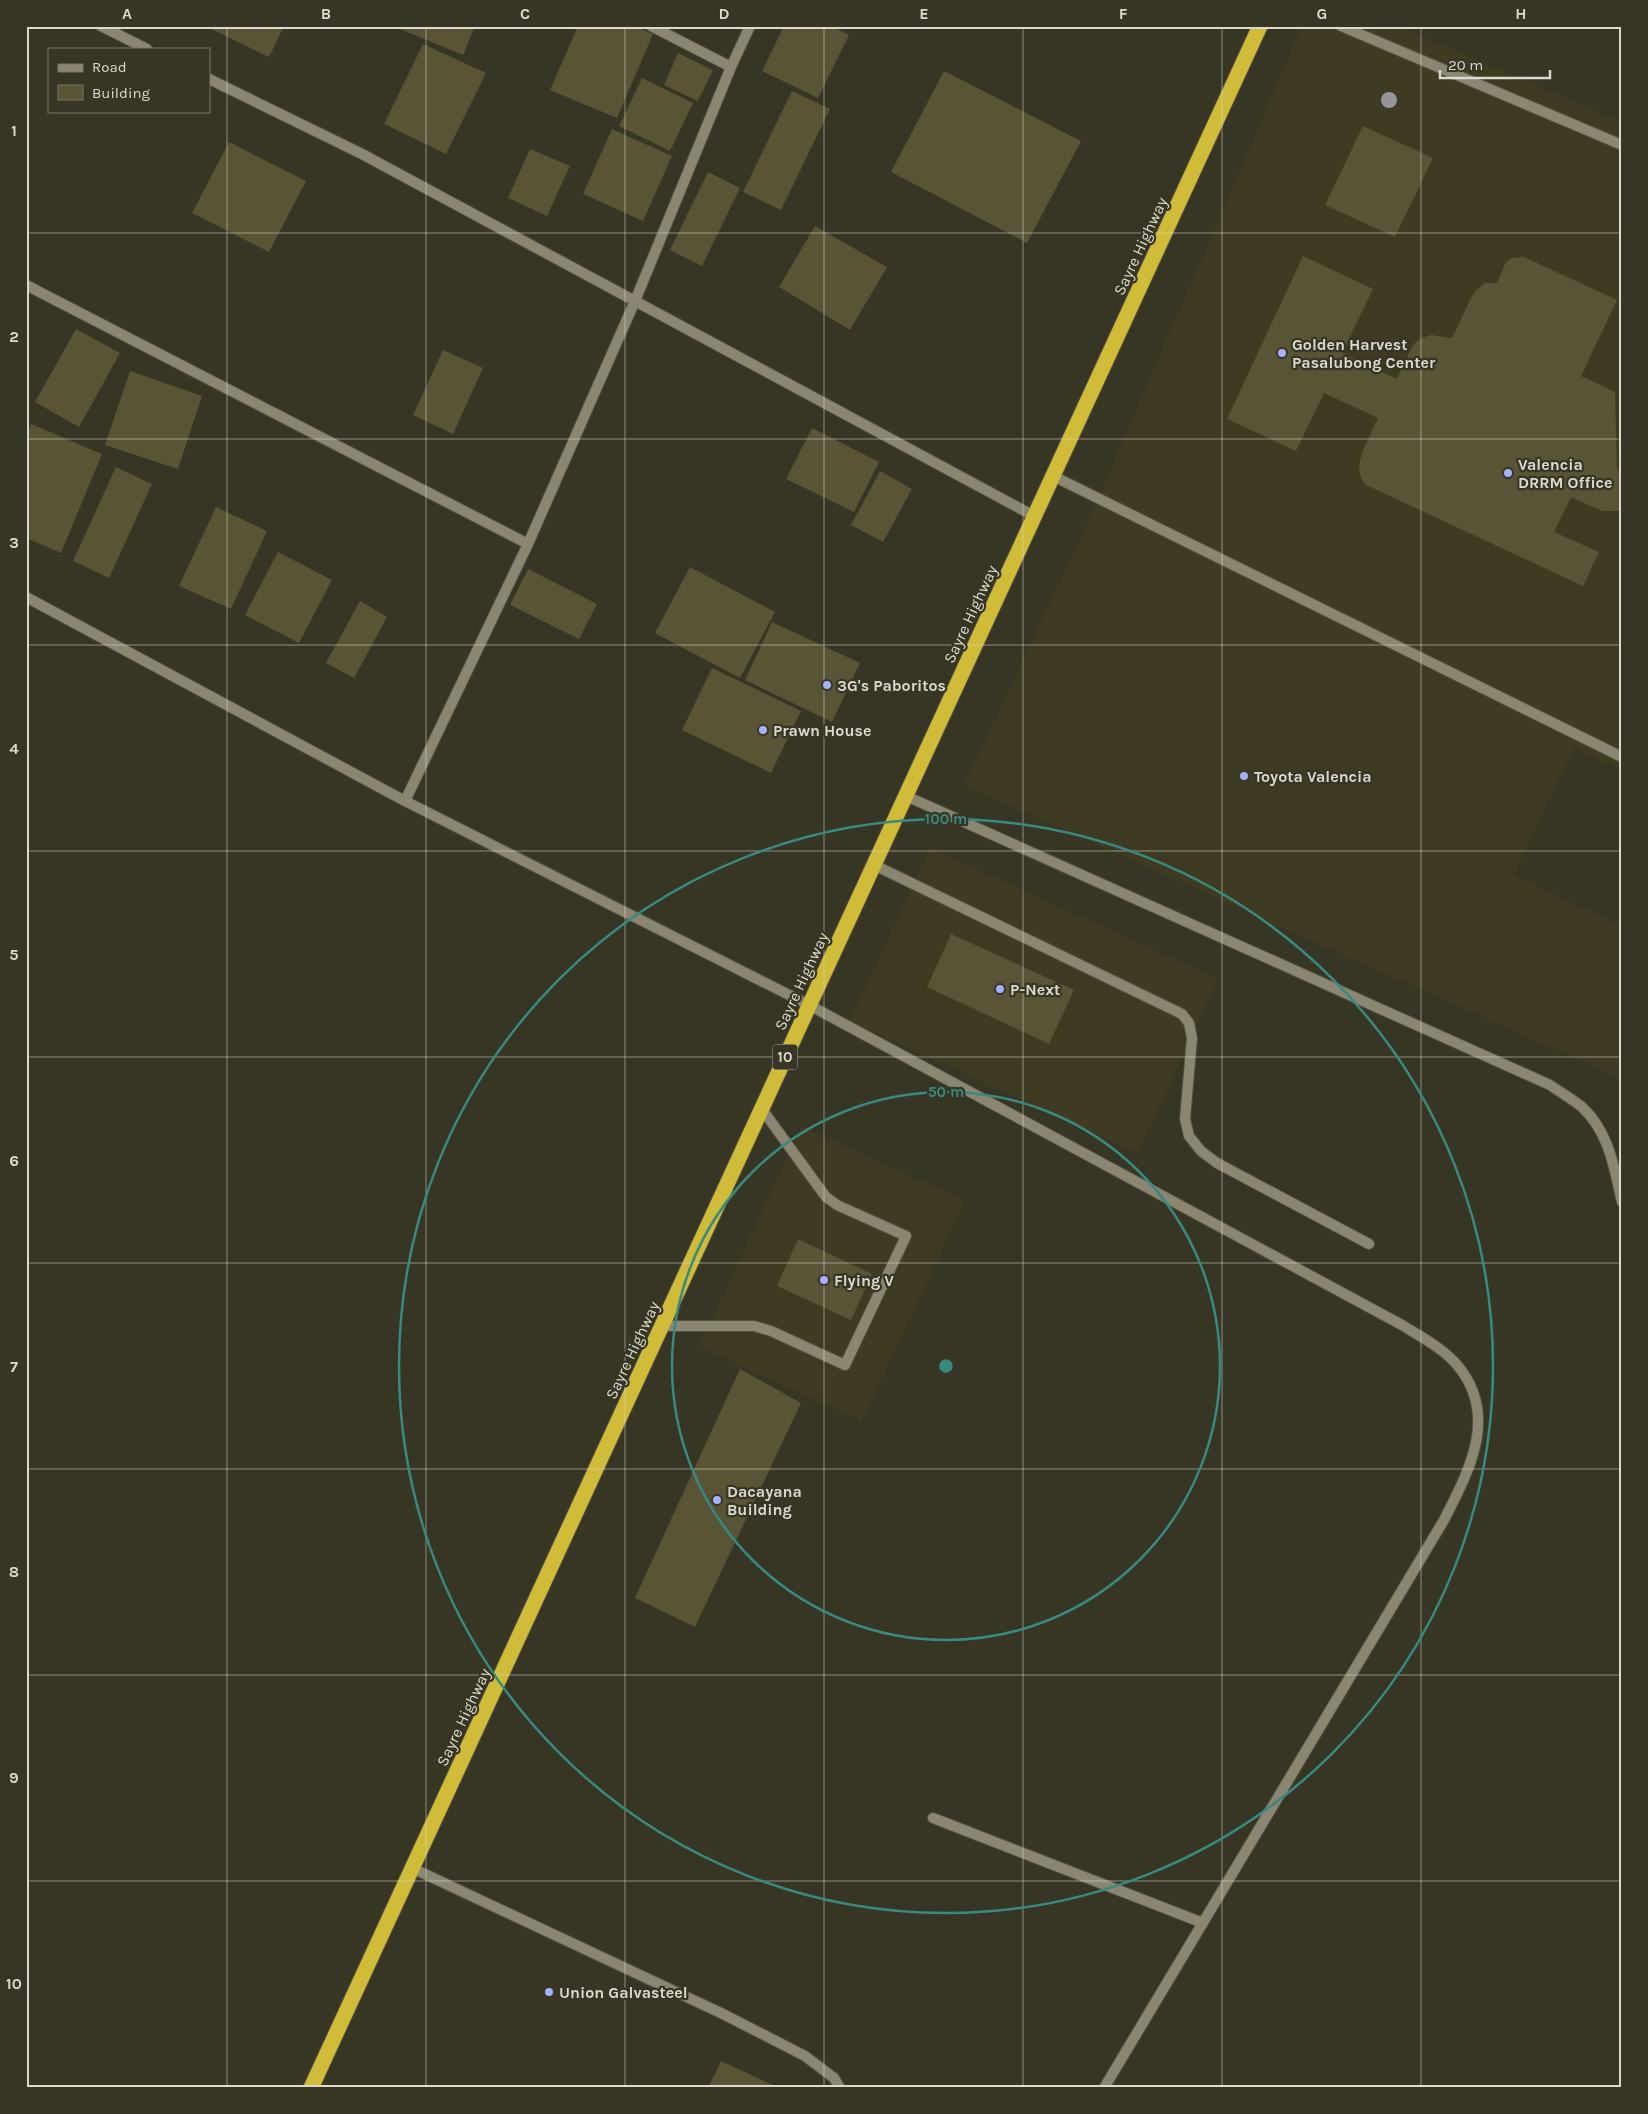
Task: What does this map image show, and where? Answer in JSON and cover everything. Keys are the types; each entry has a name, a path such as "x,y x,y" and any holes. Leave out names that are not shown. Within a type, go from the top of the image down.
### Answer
{"highway":[{"name":"Sayre Highway","path":"311,2088 1260,26"}],"street":[{"path":"101,26 145,48"},
{"path":"651,26 731,67"},
{"path":"405,801 528,544 635,301 731,67 750,26"},
{"path":"1341,26 1622,145"},
{"path":"210,79 362,154 1034,516"},
{"path":"26,285 528,544"},
{"path":"1053,476 1622,757"},
{"path":"26,597 405,801 809,1005 1402,1325 1433,1344 1458,1366 1473,1390 1479,1420 1474,1454 1462,1485 1444,1520 1104,2088"},
{"path":"906,796 1550,1085 1581,1106 1599,1126 1612,1154 1622,1202"},
{"path":"874,864 1182,1014 1189,1023 1192,1038 1185,1119 1189,1136 1201,1151 1217,1163 1370,1244"},
{"path":"662,1326 754,1326 771,1331 845,1366 906,1236 826,1197 762,1108"},
{"path":"933,1818 1203,1923"},
{"path":"412,1868 723,2014 806,2056 834,2078 840,2088"}],"shaded area":[{"path":"1302,26 1398,26 1622,122 1622,770 1574,748 1514,875 1622,926 1622,1079 964,785 1088,522"},
{"path":"930,848 1218,979 1138,1153 850,1021"},
{"path":"802,1126 965,1201 862,1421 699,1346"}],"building":[{"path":"205,26 284,26 269,57"},
{"path":"393,26 475,26 463,55"},
{"path":"578,26 634,26 653,34 617,118 550,90"},
{"path":"784,26 831,26 849,35 818,98 762,71"},
{"path":"423,44 486,73 446,154 384,124"},
{"path":"678,53 713,70 698,101 664,85"},
{"path":"944,71 1081,141 1027,243 891,172"},
{"path":"642,78 693,103 670,151 619,126"},
{"path":"792,91 830,109 781,210 743,192"},
{"path":"1363,126 1433,158 1395,237 1325,205"},
{"path":"612,129 672,156 643,221 583,194"},
{"path":"229,142 306,181 269,252 192,213"},
{"path":"530,149 570,166 547,216 508,198"},
{"path":"708,172 740,188 702,266 670,250"},
{"path":"815,226 887,267 850,330 779,287"},
{"path":"1303,256 1373,289 1342,353 1397,379 1413,345 1421,338 1431,335 1452,338 1474,292 1485,283 1497,283 1506,262 1512,258 1524,257 1617,300 1581,376 1615,392 1617,471 1622,471 1622,511 1602,511 1571,497 1554,532 1599,552 1583,586 1366,485 1359,471 1360,461 1378,418 1324,393 1296,451 1227,419"},
{"path":"76,329 120,353 79,427 35,402"},
{"path":"443,350 483,368 453,434 413,415"},
{"path":"130,371 202,396 178,469 105,445"},
{"path":"31,424 102,454 61,553 26,538 26,436"},
{"path":"812,428 879,462 854,512 786,479"},
{"path":"116,467 152,484 109,578 73,561"},
{"path":"880,471 912,489 883,542 851,525"},
{"path":"216,507 267,531 231,609 179,586"},
{"path":"278,552 332,580 299,643 245,615"},
{"path":"690,567 775,612 740,678 655,633"},
{"path":"528,569 597,604 579,639 510,605"},
{"path":"360,601 387,617 354,678 326,663"},
{"path":"772,622 860,663 832,722 745,680"},
{"path":"712,668 801,711 771,773 682,730"},
{"name":"P-Next","path":"951,934 1074,990 1049,1044 927,987"},
{"name":"Flying V","path":"798,1239 872,1274 851,1320 777,1286"},
{"name":"Dacayana Building","path":"740,1369 801,1403 695,1627 635,1598"},
{"path":"721,2061 779,2088 708,2088"}],"place":[{"name":"Golden Harvest Pasalubong Center","path":"1282,353"},
{"name":"Valencia DRRM Office","path":"1508,473"},
{"name":"3G's Paboritos","path":"827,685"},
{"name":"Prawn House","path":"763,730"},
{"name":"Toyota Valencia","path":"1244,776"},
{"name":"P-Next","path":"1000,989"},
{"name":"Flying V","path":"824,1280"},
{"name":"Dacayana Building","path":"717,1500"},
{"name":"Union Galvasteel","path":"549,1992"}]}
